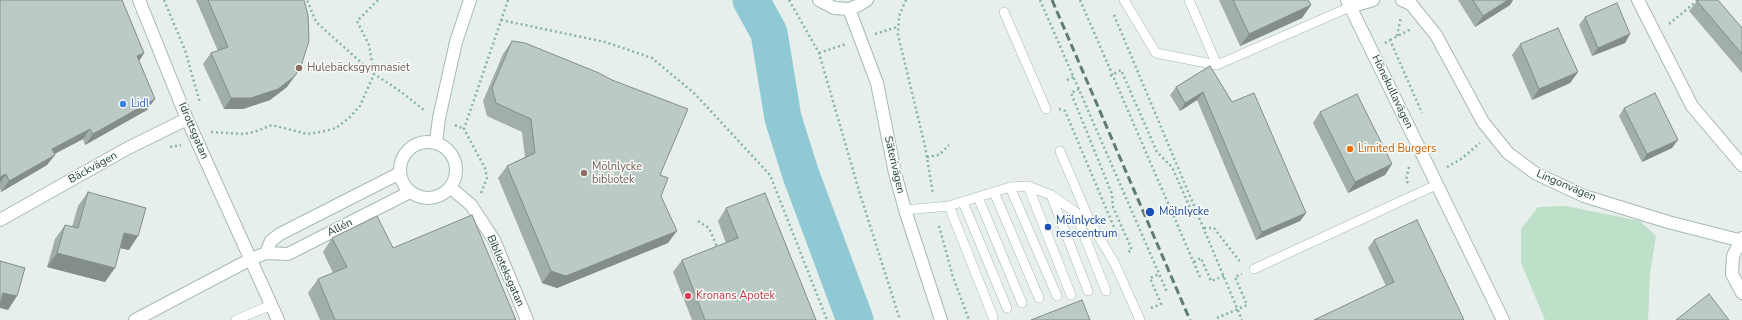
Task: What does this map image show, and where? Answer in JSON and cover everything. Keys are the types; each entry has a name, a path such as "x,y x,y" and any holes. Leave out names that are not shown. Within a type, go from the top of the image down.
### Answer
{"street":[{"name":"Idrottsgatan","path":"139,0 187,119 278,320"},
{"path":"436,142 439,118 464,17 470,0"},
{"path":"819,0 834,8 849,9 867,0"},
{"path":"1349,3 1373,0"},
{"name":"Lingonvägen","path":"1402,0 1411,4 1436,35 1483,122 1508,153 1535,173 1584,196 1668,222 1742,240"},
{"path":"1638,0 1692,106 1742,166"},
{"name":"Hönekullavägen","path":"1349,3 1436,185 1503,320"},
{"name":"Säterivägen","path":"849,9 877,83 895,173 905,210 942,320"},
{"name":"Bäckvägen","path":"0,220 128,148 187,119"},
{"path":"425,142 436,142 450,151 456,161 457,172 450,188 442,195 431,198 420,197 410,192 403,183 400,173 403,157 410,148 425,142"},
{"name":"Allén","path":"266,252 271,241 280,234 400,173"},
{"name":"Biblioteksgatan","path":"450,188 471,205 494,240 527,320"},
{"name":"Allén","path":"135,320 266,252 288,254 410,192"},
{"path":"1742,240 1733,256 1732,274 1742,293"}],"lane":[{"path":"1124,0 1156,53 1217,65 1349,3"},
{"path":"1189,0 1217,65"},
{"path":"1004,12 1046,109"},
{"path":"1060,151 1093,227 1115,264 1140,320"},
{"path":"1254,269 1436,185"},
{"path":"905,210 949,206 1010,187 1028,186 1051,195 1074,211 1093,227"},
{"path":"1028,186 1071,295"},
{"path":"1010,187 1056,296"},
{"path":"994,192 1039,298"},
{"path":"1051,195 1088,291"},
{"path":"978,197 1022,303"},
{"path":"963,202 1007,308"},
{"path":"949,206 993,317"},
{"path":"1074,211 1106,291"},
{"path":"236,320 270,305"}],"path":[{"path":"164,0 185,50 202,110"},
{"path":"307,0 316,22 374,74 400,91 420,108 464,129 485,168 487,178 480,194 471,205"},
{"path":"208,125 210,132 235,134 254,132 272,125 306,134 336,128 349,118 360,106 374,74 369,45 357,21 378,0"},
{"path":"464,129 508,0"},
{"path":"789,0 819,53 860,194 900,320"},
{"path":"906,0 898,16 898,35 927,157 941,236 953,277 969,320"},
{"path":"1040,0 1166,292"},
{"path":"1080,0 1200,277"},
{"path":"1656,34 1698,0"},
{"path":"1114,15 1242,320"},
{"path":"501,20 605,42 652,58 695,94 770,175 827,320"},
{"path":"1112,75 1121,70 1157,152 1172,167 1190,210 1198,213"},
{"path":"1068,80 1074,77"},
{"path":"1079,89 1071,93 1112,194 1113,207 1132,250 1125,253"},
{"path":"927,157 939,155 949,145"},
{"path":"1446,167 1461,159 1476,146"},
{"path":"698,221 709,228 721,256"},
{"path":"1204,228 1214,228 1241,263 1254,269"},
{"path":"1194,262 1201,258 1212,281 1224,276"},
{"path":"1156,306 1161,304 1150,278 1159,274"},
{"path":"1217,318 1247,305 1241,293"}],"green space":[{"path":"1566,206 1640,221 1656,236 1650,274 1648,320 1545,320 1521,263 1521,229 1538,207"}],"building":[{"path":"0,0 122,0 144,53 137,56 155,99 93,134 90,129 52,149 55,155 9,181 6,174 0,177"},
{"path":"208,0 304,0 308,15 309,41 301,66 295,76 278,89 251,98 231,98 211,53 228,47"},
{"path":"1233,0 1308,0 1311,5 1249,34"},
{"path":"1473,0 1508,0 1483,16"},
{"path":"1718,0 1742,28 1742,54 1697,1"},
{"path":"1617,3 1630,34 1598,48 1585,17"},
{"path":"1558,28 1578,72 1539,89 1520,44"},
{"name":"Mölnlycke bibliotek","path":"512,41 525,43 599,73 612,80 688,109 660,175 668,178 661,196 677,231 566,276 551,271 507,166 535,153 531,119 496,103 492,88"},
{"path":"1210,66 1232,102 1254,93 1306,213 1262,232 1203,92 1185,103 1176,87"},
{"path":"1655,93 1678,140 1647,154 1624,108"},
{"path":"1357,94 1392,164 1355,182 1320,112"},
{"path":"88,192 146,208 138,236 124,233 115,268 57,253 65,225 78,228"},
{"path":"765,193 816,320 705,320 682,260 738,238 726,208"},
{"path":"472,215 516,320 335,320 318,279 347,267 332,238 377,216 393,248"},
{"path":"1417,220 1464,320 1314,320 1394,282 1374,240"},
{"path":"0,261 25,268 17,296 3,293 0,305"},
{"path":"1709,294 1729,320 1676,320"},
{"path":"1082,300 1090,320 1031,320"}],"waterway":[{"path":"751,0 769,33 783,118 801,175 855,320"}],"railway":[{"path":"1052,0 1190,320"}],"place":[{"name":"Hulebäcksgymnasiet","path":"299,68"},
{"name":"Lidl","path":"123,104"},
{"name":"Limited Burgers","path":"1350,149"},
{"name":"Mölnlycke bibliotek","path":"584,173"},
{"name":"Mölnlycke","path":"1150,212"},
{"name":"Mölnlycke resecentrum","path":"1048,227"},
{"name":"Kronans Apotek","path":"688,296"}]}
